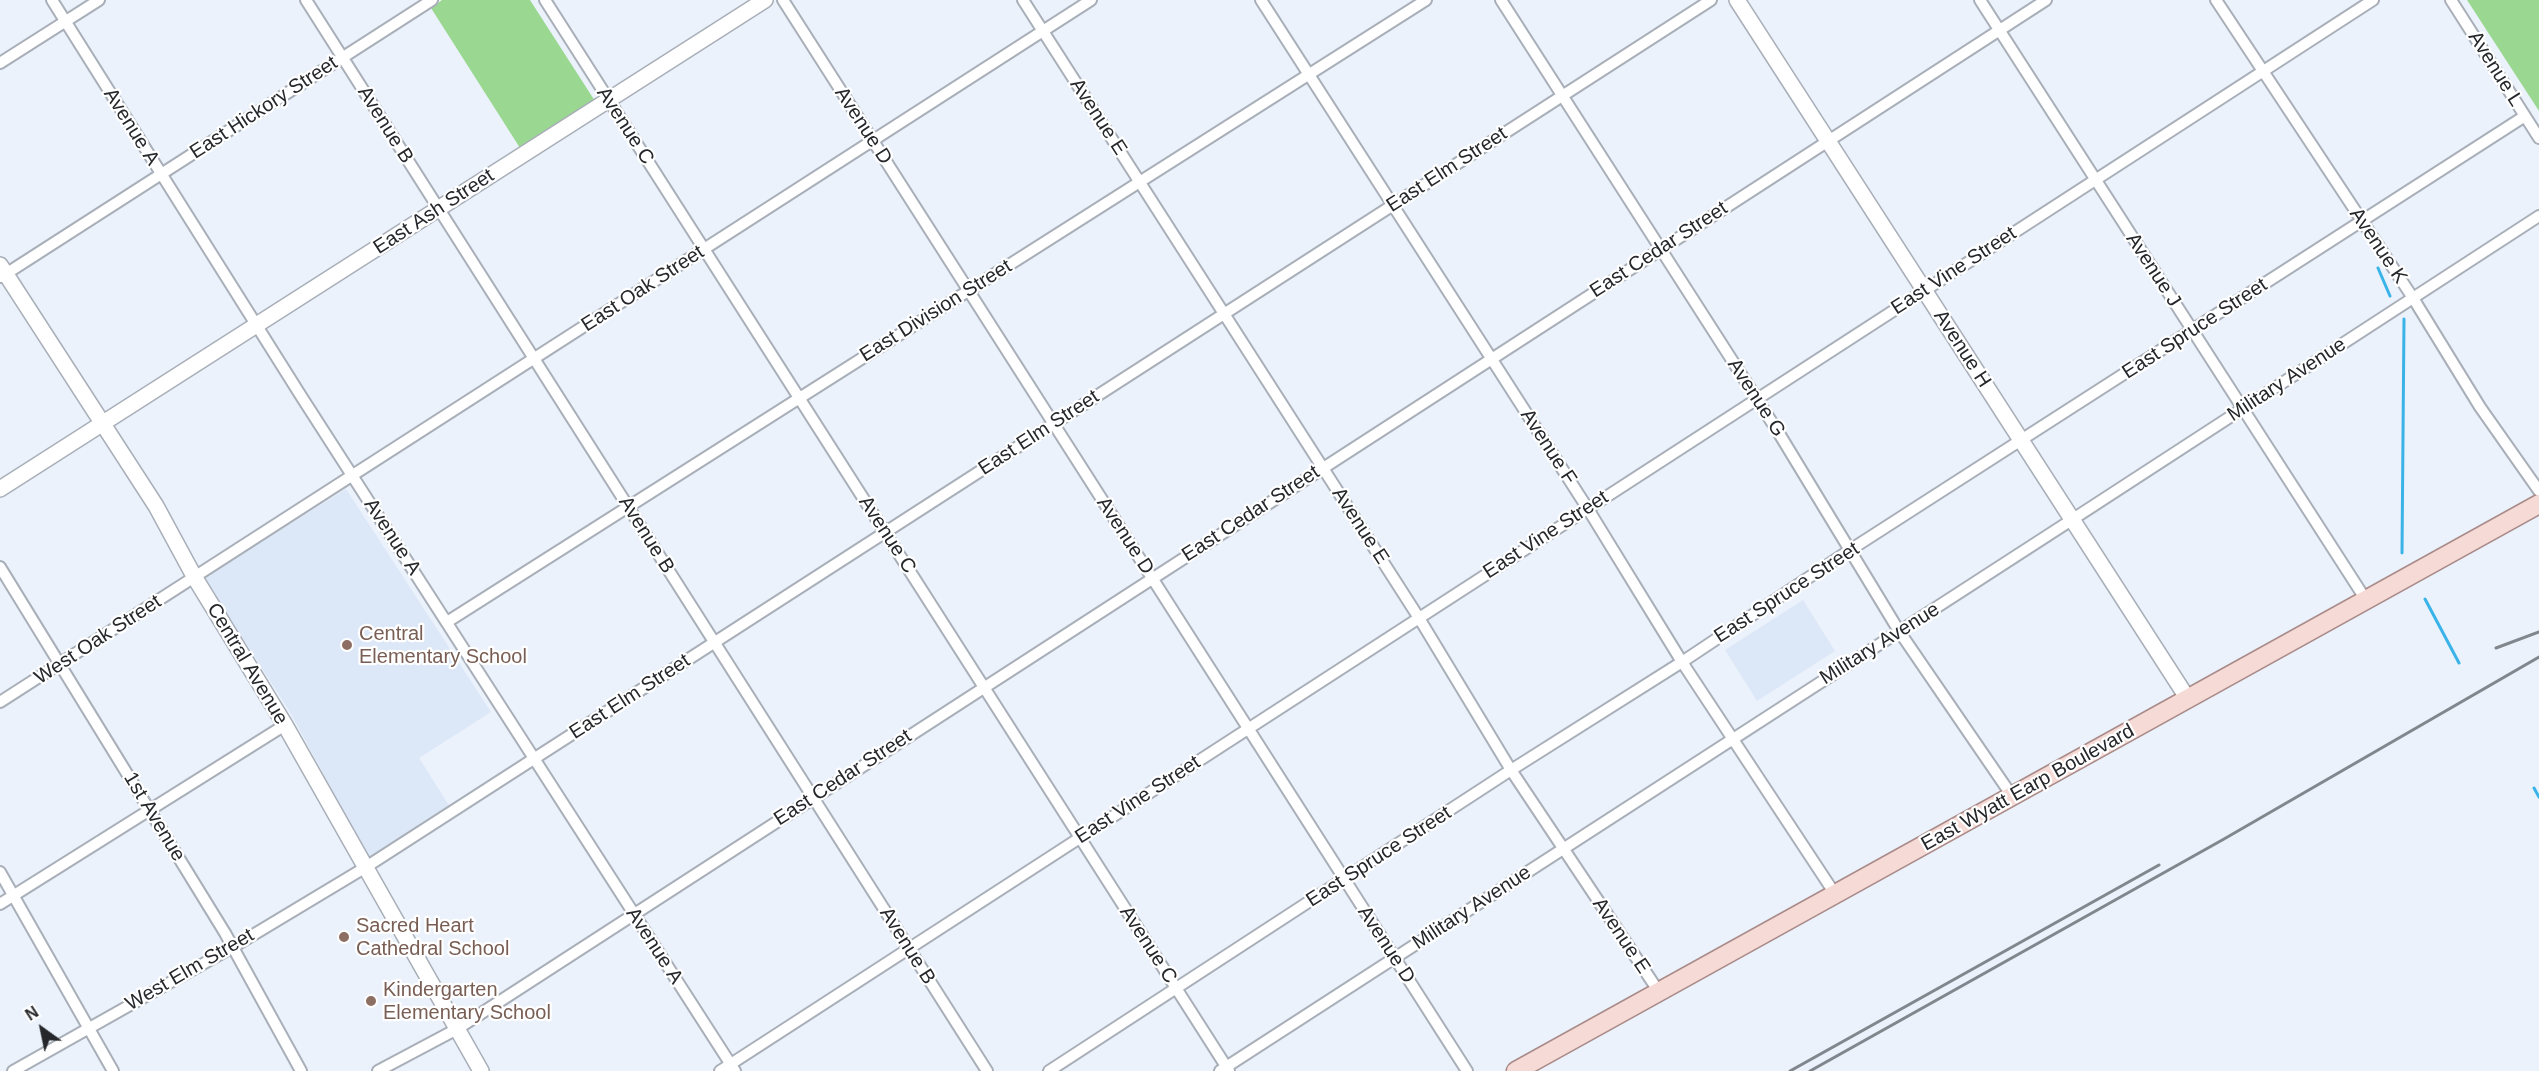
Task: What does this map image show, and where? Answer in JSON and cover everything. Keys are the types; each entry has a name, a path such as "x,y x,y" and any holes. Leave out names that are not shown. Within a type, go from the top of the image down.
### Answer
{"main road":[{"name":"East Wyatt Earp Boulevard","path":"1516,1071 2539,504"}],"street":[{"name":"Avenue A","path":"52,0 160,175 733,1068"},
{"path":"0,63 99,0"},
{"name":"Avenue B","path":"306,0 987,1071"},
{"name":"East Hickory Street","path":"2,272 160,175 432,0"},
{"name":"Avenue C","path":"544,0 984,687 1225,1070"},
{"name":"East Ash Street","path":"0,489 765,0"},
{"name":"Avenue D","path":"783,0 1467,1071"},
{"name":"Avenue E","path":"1023,0 1419,618 1511,770 1659,992"},
{"name":"East Oak Street","path":"195,578 1091,0"},
{"name":"Avenue F","path":"1261,0 1588,508 1682,662 1835,894"},
{"name":"East Division Street","path":"447,622 1426,0"},
{"name":"Avenue G","path":"1501,0 1757,399 1899,631 2012,796"},
{"name":"East Elm Street","path":"366,867 1711,0"},
{"name":"Avenue H","path":"1737,0 2188,699"},
{"name":"Avenue J","path":"1980,0 2366,600"},
{"name":"East Cedar Street","path":"378,1071 457,1029 2046,0"},
{"name":"Avenue K","path":"2217,0 2413,298 2480,408 2539,491"},
{"name":"East Vine Street","path":"720,1071 733,1068 909,949 2373,0"},
{"name":"Avenue L","path":"2451,0 2539,138"},
{"name":"East Spruce Street","path":"1049,1071 1511,770 1682,662 1850,550 2525,116"},
{"name":"Military Avenue","path":"1225,1070 1899,631 1992,574 2072,519 2539,216"},
{"name":"Central Avenue","path":"2,272 156,506 195,578 285,725 481,1071"},
{"name":"1st Avenue","path":"0,567 149,808 232,947 301,1071"},
{"name":"West Oak Street","path":"0,702 195,578"},
{"path":"0,904 149,808 285,725"},
{"name":"West Elm Street","path":"13,1071 232,947 366,867"},
{"path":"0,872 113,1071"}],"shaded area":[{"name":"Central Elementary School","path":"346,489 491,712 419,758 450,807 369,859 290,712 204,578"},
{"path":"1803,600 1835,651 1757,701 1725,650"}],"green space":[{"path":"442,0 530,0 595,101 520,148 431,8"},
{"path":"2467,0 2539,0 2539,111"}],"waterway":[{"path":"2378,268 2390,296"},
{"path":"2402,553 2404,319"},
{"path":"2425,599 2459,663"},
{"path":"2534,788 2539,797"}],"railway":[{"path":"2496,648 2539,632"},
{"path":"1810,1071 2224,839 2539,657"},
{"path":"1790,1071 2159,865"}],"place":[{"name":"Central Elementary School","path":"347,645"},
{"name":"Sacred Heart Cathedral School","path":"344,937"},
{"name":"Kindergarten Elementary School","path":"371,1001"}]}
